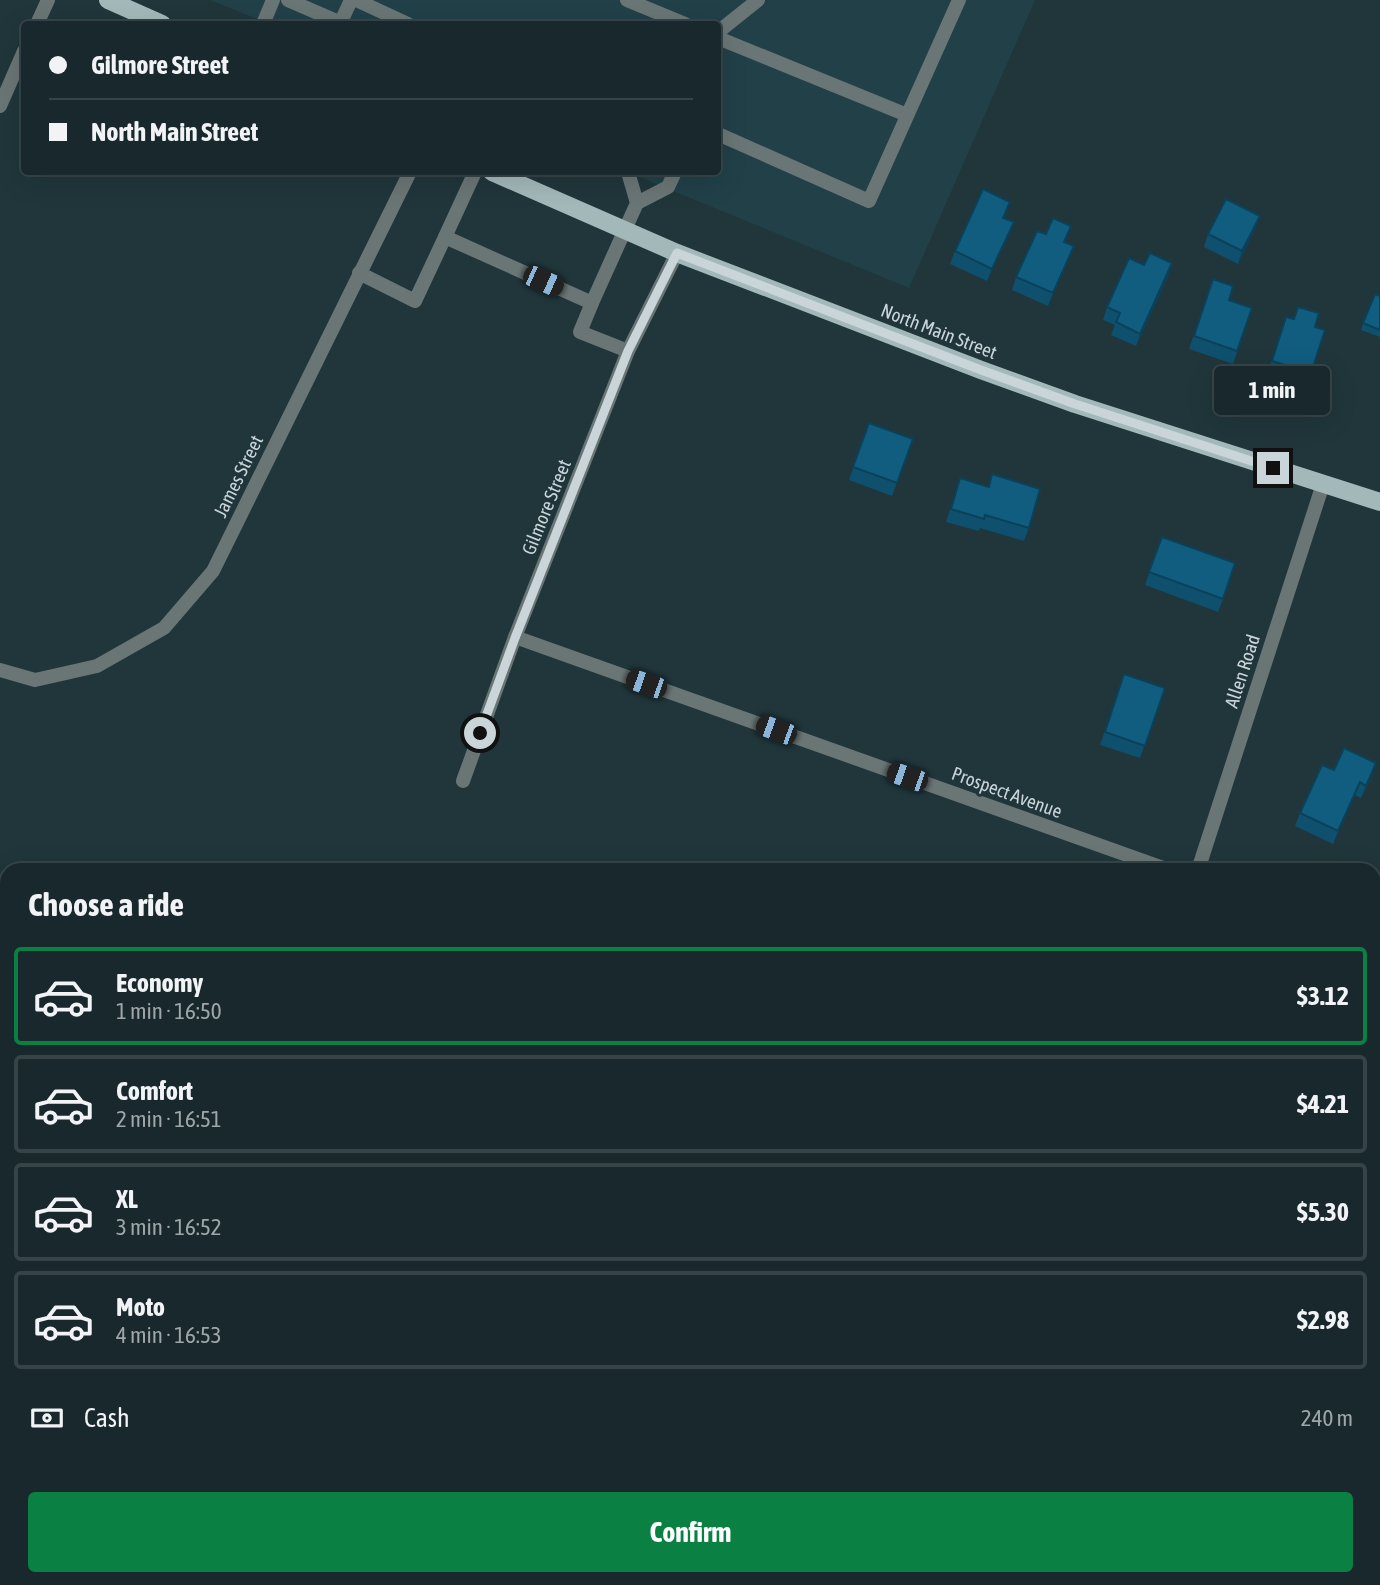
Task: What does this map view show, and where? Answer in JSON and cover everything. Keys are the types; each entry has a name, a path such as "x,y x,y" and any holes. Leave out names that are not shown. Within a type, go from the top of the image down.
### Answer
{"main road":[{"path":"119,2 156,21"},
{"name":"North Main Street","path":"499,175 677,253 981,370 1075,404 1380,502"}],"street":[{"path":"38,21 48,0"},
{"path":"264,21 273,0"},
{"path":"288,0 334,21"},
{"path":"342,21 353,0 401,21"},
{"path":"627,0 678,21"},
{"path":"721,30 758,0"},
{"path":"721,135 869,201 959,0"},
{"path":"721,39 907,115"},
{"path":"0,106 21,58"},
{"name":"James Street","path":"0,670 35,680 97,666 164,628 213,571 408,175"},
{"path":"359,273 415,301 474,175"},
{"path":"628,351 580,332 636,204 629,175"},
{"path":"636,204 668,187 674,175"},
{"path":"445,237 592,303"},
{"name":"Gilmore Street","path":"463,781 515,638 628,351 677,253"},
{"name":"Allen Road","path":"1200,863 1323,484"},
{"name":"Prospect Avenue","path":"515,638 1149,863"}],"shaded area":[{"path":"210,0 1035,0 909,288 634,175 721,175 721,21 262,21"}],"building":[{"path":"983,189 1010,202 1003,218 1014,222 992,269 955,251"},
{"path":"1226,199 1260,216 1242,251 1208,234"},
{"path":"1053,218 1071,226 1064,242 1074,246 1053,293 1016,277 1037,231 1046,234"},
{"path":"1150,253 1172,263 1140,334 1116,322 1120,313 1107,307 1129,258 1144,265"},
{"path":"1213,279 1233,286 1229,300 1252,308 1237,351 1194,336"},
{"path":"1375,294 1380,296 1380,330 1363,323"},
{"path":"1298,307 1319,313 1315,327 1325,330 1311,373 1272,361 1286,317 1294,319"},
{"path":"869,423 913,439 897,483 853,467"},
{"path":"992,474 1040,489 1029,528 985,515 984,519 951,509 960,478 989,487"},
{"path":"1162,537 1235,563 1223,599 1149,572"},
{"path":"1124,674 1165,688 1145,746 1105,732"},
{"path":"1344,748 1376,763 1366,786 1360,782 1338,831 1300,813 1322,765 1334,770"}],"route":[{"path":"480,733 628,351 677,253 1075,404 1273,468"}]}
